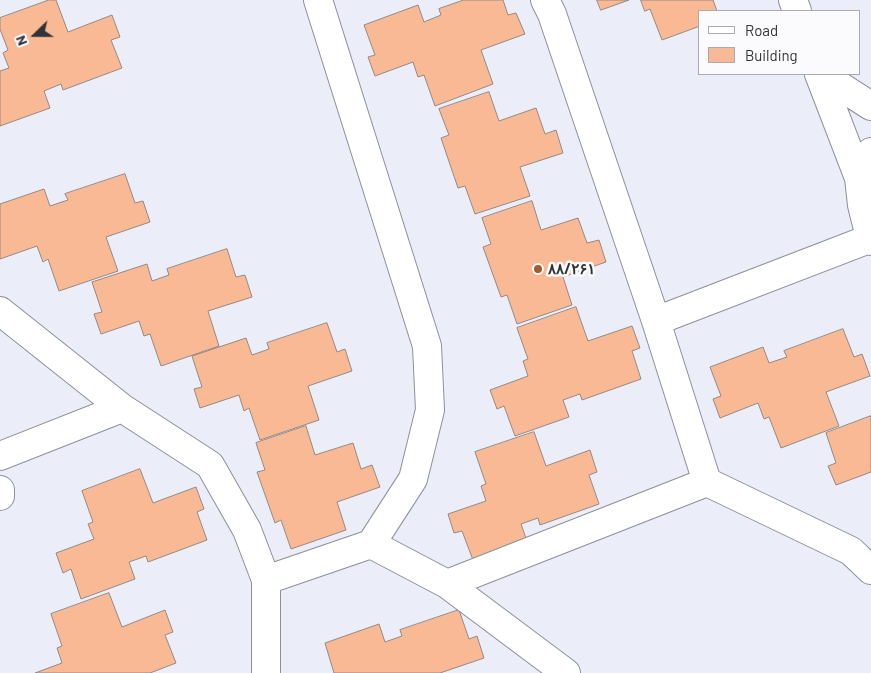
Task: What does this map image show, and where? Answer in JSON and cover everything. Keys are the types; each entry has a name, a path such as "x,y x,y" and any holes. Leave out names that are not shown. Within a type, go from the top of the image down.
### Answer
{"street":[{"path":"266,580 371,544 413,479 430,410 427,346 318,0"},
{"path":"544,0 555,23 656,321 707,482 851,551 871,570"},
{"path":"656,321 870,240 862,205 859,178 820,75"},
{"path":"822,75 871,106"},
{"path":"859,178 871,152"},
{"path":"0,311 122,408 210,465 247,530 266,580 266,673"},
{"path":"0,456 122,408"},
{"path":"447,584 707,482"},
{"path":"0,490 0,496"},
{"path":"371,544 447,584 566,673"}],"building":[{"path":"49,0 56,0 68,32 112,15 120,37 111,40 122,68 63,90 61,84 44,91 50,108 0,126 0,71 9,68 3,53 8,50 0,29 0,18"},
{"path":"464,0 503,0 508,15 516,13 525,34 481,50 493,84 435,106 424,75 418,77 413,62 375,76 368,57 375,55 364,25 418,5 424,22 441,15 439,9"},
{"path":"597,0 629,0 601,10"},
{"path":"641,0 713,0 717,10 698,10 698,27 662,40 650,9 645,11"},
{"path":"489,92 499,121 536,108 545,134 556,130 563,153 520,167 530,196 475,214 465,186 458,188 441,138 449,135 439,109"},
{"path":"125,174 135,203 143,201 150,222 106,237 118,271 59,291 48,259 43,262 37,246 0,259 0,204 44,189 50,206 68,200 65,194"},
{"name":"۸۸/۲۶۱","path":"532,201 541,230 578,218 587,243 599,240 606,262 563,277 572,305 517,324 507,295 501,297 483,247 491,244 482,218"},
{"path":"227,249 236,277 245,275 252,297 208,311 219,346 161,366 150,334 144,336 139,321 101,334 94,314 102,312 92,282 147,264 152,281 169,275 167,269"},
{"path":"576,307 588,341 632,326 640,348 632,351 641,379 582,400 580,394 563,400 569,417 515,436 504,406 497,409 490,390 528,376 523,361 528,359 517,328"},
{"path":"327,323 337,352 345,349 352,371 308,386 319,420 260,440 249,408 244,411 239,395 200,408 194,389 202,387 192,356 246,338 252,355 269,349 267,343"},
{"path":"843,329 854,357 862,354 870,376 826,392 839,426 781,448 769,417 764,419 758,403 720,418 713,399 721,396 710,367 763,347 769,363 787,357 784,351"},
{"path":"871,416 871,472 836,485 828,466 836,463 826,433"},
{"path":"306,426 315,455 353,443 361,469 372,465 380,487 337,502 346,530 291,549 281,520 275,523 257,472 265,470 256,443"},
{"path":"534,432 546,466 590,450 597,472 589,475 599,504 540,525 538,518 521,524 527,541 473,560 462,531 454,533 448,514 486,501 481,486 486,484 475,452"},
{"path":"140,469 153,503 196,487 204,509 197,512 207,540 148,562 146,556 129,562 135,579 81,599 71,569 63,573 56,553 94,539 88,524 93,522 82,491"},
{"path":"109,593 122,627 165,610 173,632 165,635 176,663 150,673 35,673 62,663 57,648 62,646 51,614"},
{"path":"459,610 469,639 477,636 484,658 440,673 334,673 325,643 379,624 385,642 402,636 400,630"}],"place":[{"name":"۸۸/۲۶۱","path":"538,269"}]}
